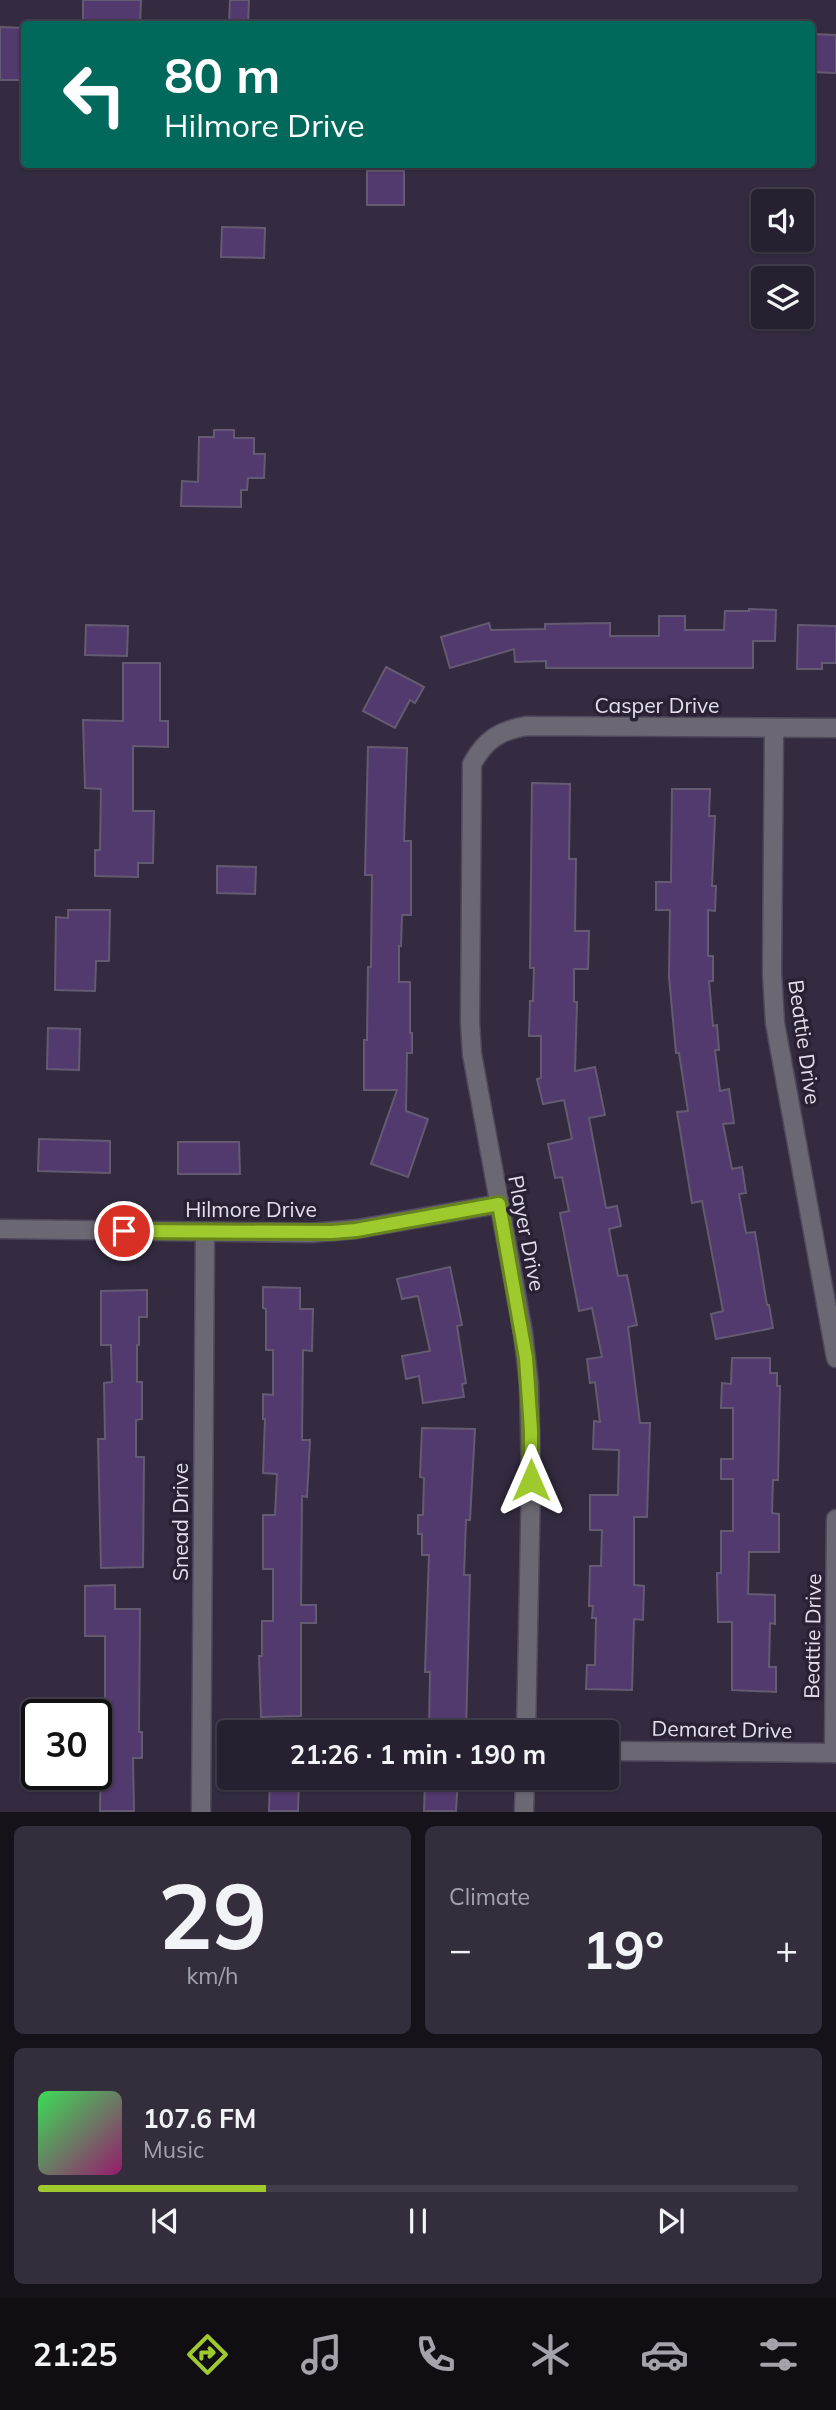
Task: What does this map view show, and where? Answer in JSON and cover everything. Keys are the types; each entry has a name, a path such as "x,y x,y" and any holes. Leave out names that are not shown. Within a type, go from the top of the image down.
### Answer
{"street":[{"name":"Casper Drive","path":"483,746 499,732 527,726 836,728"},
{"name":"Beattie Drive","path":"774,728 772,973 775,1023 836,1358"},
{"name":"Player Drive","path":"483,746 472,764 471,775 470,1022 476,1082 523,1332 529,1384 531,1480 526,1720"},
{"name":"Hilmore Drive","path":"0,1229 310,1233 356,1230 499,1204"},
{"name":"Snead Drive","path":"201,1811 205,1232"},
{"name":"Beattie Drive","path":"835,1753 836,1519"},
{"name":"Demaret Drive","path":"619,1751 835,1753"},
{"path":"524,1811 525,1790"}],"building":[{"path":"83,0 141,0 140,21 83,21"},
{"path":"230,0 249,0 248,21 229,21"},
{"path":"0,27 21,28 21,80 0,80"},
{"path":"815,34 836,35 836,73 815,72"},
{"path":"367,171 404,171 404,205 367,205"},
{"path":"222,227 265,228 264,258 221,257"},
{"path":"214,430 234,430 234,438 254,438 254,454 265,454 264,478 248,478 247,490 241,490 241,507 181,506 182,481 198,482 199,437 214,437"},
{"path":"776,610 775,641 753,641 753,668 546,668 546,661 515,662 514,649 450,668 441,637 489,623 491,630 545,629 545,624 610,623 610,636 659,636 659,616 685,616 685,630 724,630 725,611"},
{"path":"86,625 128,626 127,656 85,655"},
{"path":"798,625 836,626 836,663 822,663 822,669 797,669"},
{"path":"123,663 160,663 160,721 168,721 168,747 133,746 133,811 154,811 153,863 138,863 138,877 95,876 95,850 100,850 101,789 85,788 83,720 123,721"},
{"path":"386,667 424,687 415,703 410,700 395,728 363,711"},
{"path":"368,747 407,748 404,841 411,841 411,915 402,915 399,946 399,982 410,982 412,1053 407,1053 406,1111 428,1119 408,1177 371,1164 397,1090 364,1090 368,967 371,967 372,875 365,875"},
{"path":"532,783 570,784 569,859 576,859 575,931 589,931 588,969 574,969 574,1002 577,1002 575,1071 595,1067 605,1115 589,1118 606,1208 617,1206 621,1226 609,1229 618,1276 627,1275 637,1325 628,1327 640,1423 650,1423 647,1517 634,1517 634,1585 644,1586 643,1620 634,1619 632,1690 586,1689 587,1665 595,1665 596,1618 592,1618 593,1606 589,1606 590,1566 601,1566 602,1530 590,1530 590,1495 618,1495 619,1450 593,1449 594,1421 600,1422 595,1382 590,1383 587,1359 602,1357 592,1308 579,1311 560,1213 569,1211 562,1177 555,1178 548,1144 572,1139 564,1100 543,1104 537,1079 541,1078 541,1036 529,1036 534,968 530,968"},
{"path":"672,789 710,789 709,816 715,816 712,886 716,886 715,911 708,910 708,956 713,956 713,981 709,981 713,1026 717,1025 719,1050 715,1050 720,1091 729,1089 734,1123 723,1124 732,1169 742,1167 746,1193 739,1194 746,1233 755,1232 773,1328 716,1339 711,1314 723,1311 702,1201 692,1203 677,1112 688,1111 679,1053 676,1053 669,977 670,910 656,910 656,882 671,882"},
{"path":"217,866 256,867 255,894 217,893"},
{"path":"68,910 110,910 109,961 96,961 95,991 55,990 56,917 68,918"},
{"path":"48,1028 80,1029 79,1070 47,1069"},
{"path":"39,1139 110,1141 110,1173 38,1171"},
{"path":"178,1142 239,1142 240,1174 178,1174"},
{"path":"450,1267 462,1325 457,1326 466,1383 462,1384 464,1397 423,1403 419,1376 406,1379 402,1356 430,1351 418,1296 402,1299 397,1279"},
{"path":"263,1287 300,1288 300,1309 313,1309 312,1351 303,1350 302,1440 310,1440 307,1497 302,1496 301,1605 316,1605 316,1623 301,1623 301,1716 261,1717 259,1656 262,1656 262,1621 273,1621 273,1569 263,1569 263,1515 275,1515 277,1474 263,1473 263,1394 273,1395 273,1350 266,1350"},
{"path":"147,1290 147,1317 139,1317 137,1345 137,1382 142,1382 142,1419 136,1420 136,1457 144,1457 143,1567 101,1568 98,1439 105,1439 104,1383 112,1382 111,1345 101,1345 101,1291"},
{"path":"732,1358 770,1358 770,1373 777,1373 777,1386 780,1386 778,1480 773,1480 772,1513 779,1514 779,1552 749,1552 748,1594 775,1595 775,1624 770,1623 769,1667 776,1667 776,1692 732,1690 732,1622 718,1622 717,1573 721,1573 721,1531 733,1531 733,1479 721,1479 721,1459 733,1459 733,1408 721,1408 722,1383 731,1384"},
{"path":"422,1428 475,1429 470,1520 466,1520 464,1575 470,1575 466,1720 429,1720 430,1672 425,1672 429,1555 422,1555 422,1534 418,1534 418,1515 423,1515 424,1478 420,1477"},
{"path":"115,1585 115,1609 140,1609 139,1732 142,1732 142,1758 133,1758 134,1811 100,1811 100,1790 112,1790 112,1699 105,1699 105,1636 85,1636 85,1586"},
{"path":"270,1790 299,1790 298,1811 269,1811"},
{"path":"425,1790 457,1790 456,1811 424,1811"}],"route":[{"path":"124,1231 332,1232 499,1204 523,1332 529,1384 531,1480"}]}
